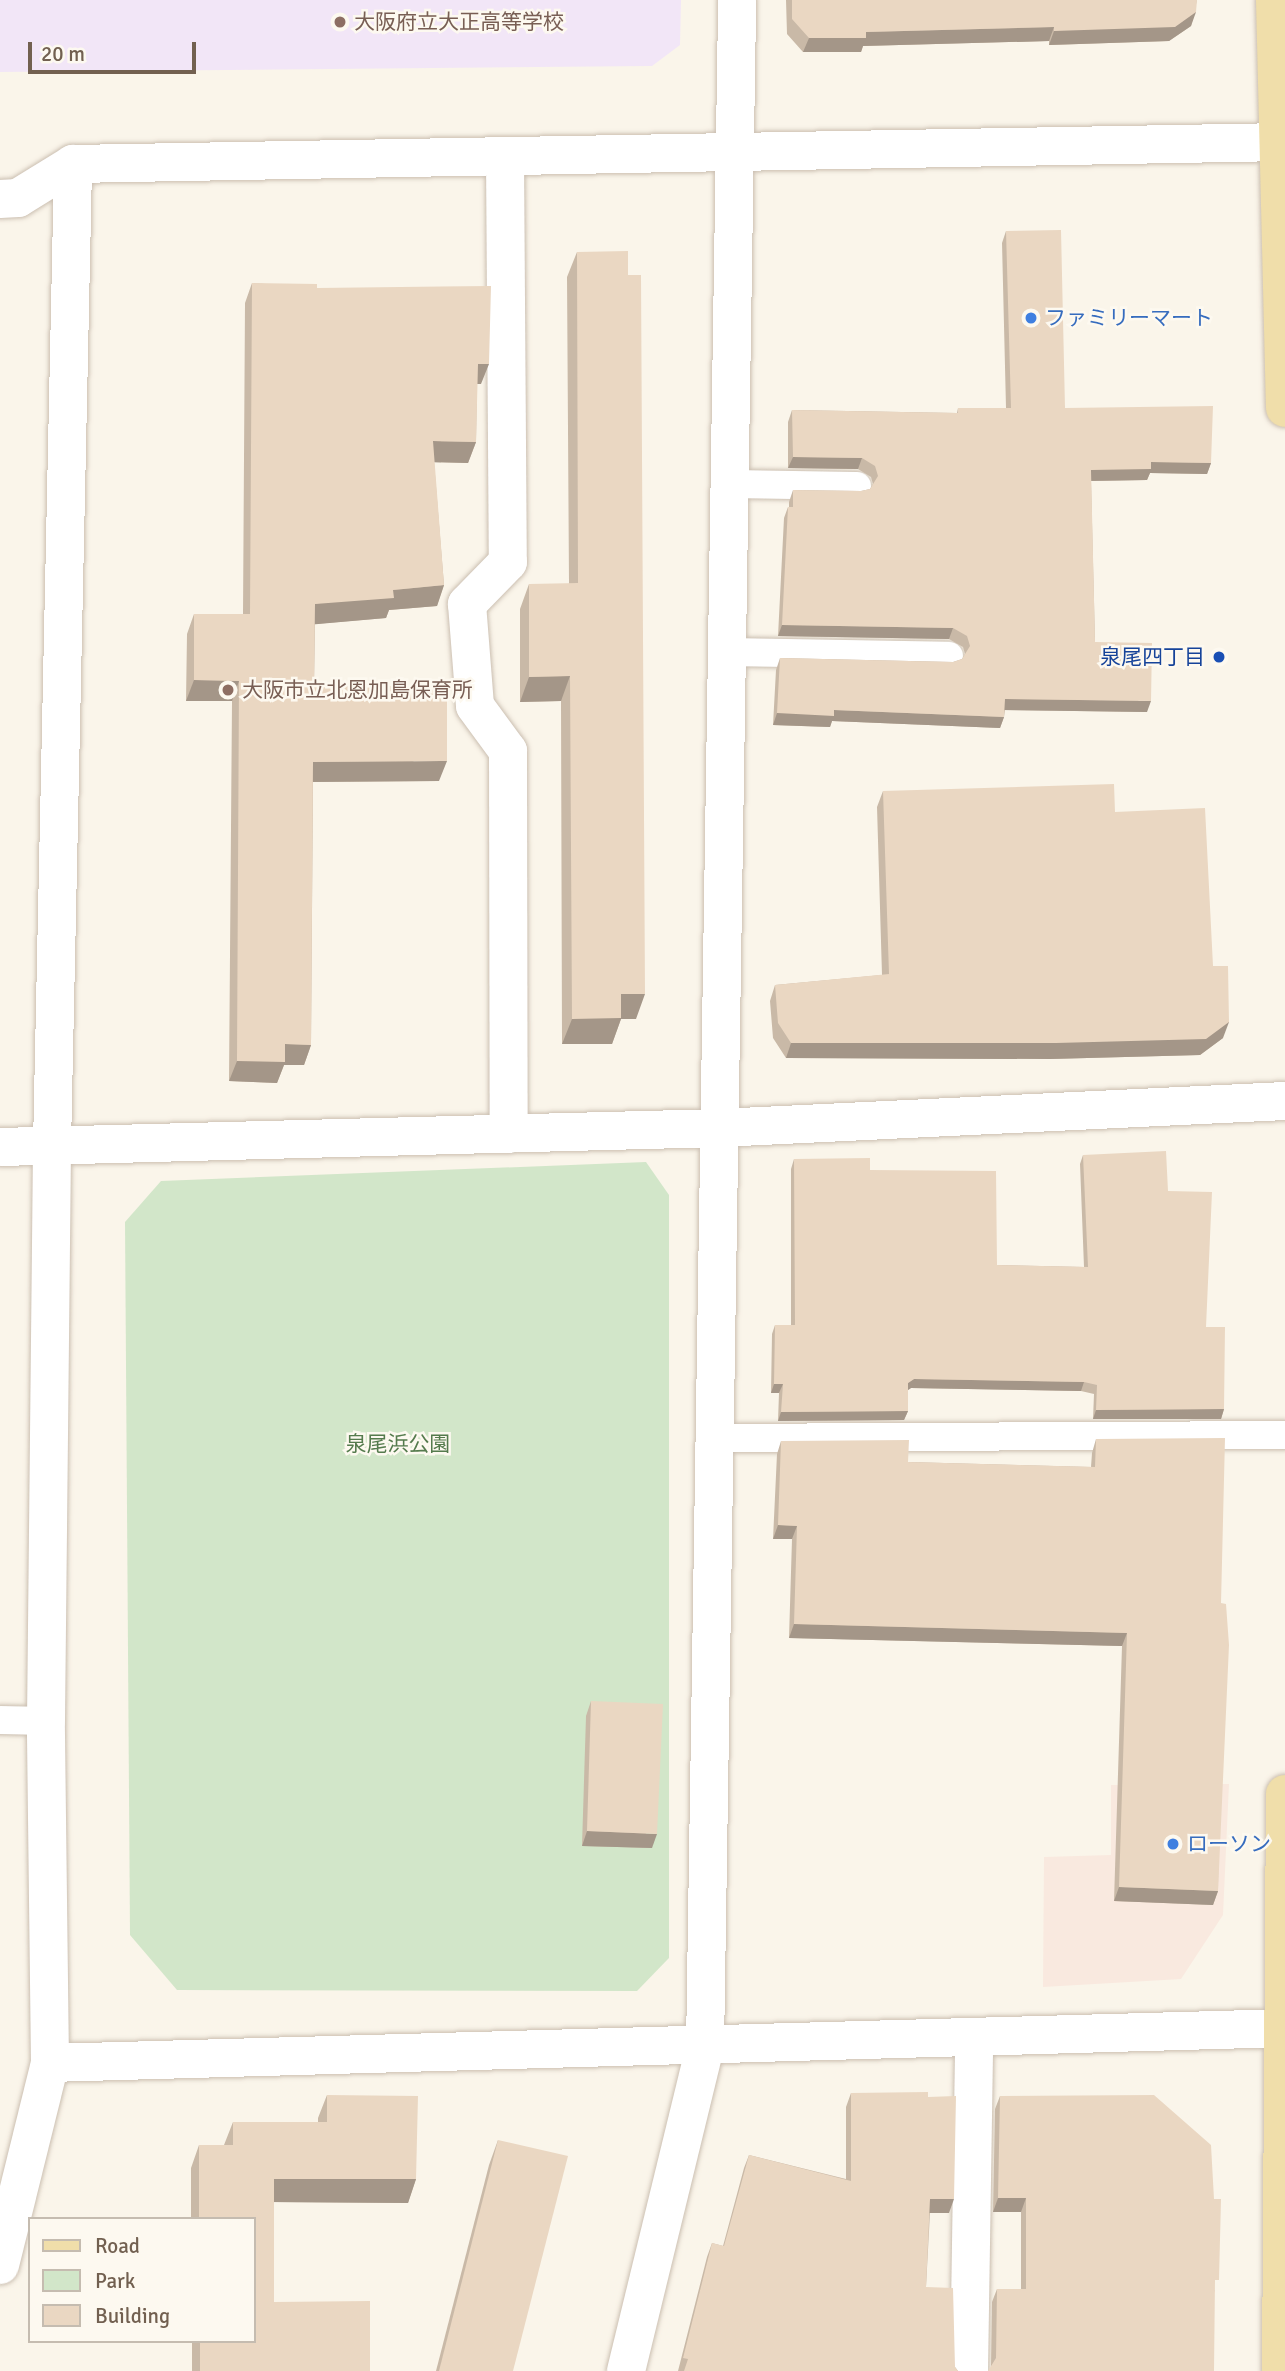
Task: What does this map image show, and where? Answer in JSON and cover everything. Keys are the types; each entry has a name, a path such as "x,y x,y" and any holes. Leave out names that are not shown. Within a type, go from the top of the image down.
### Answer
{"main road":[{"path":"1275,0 1282,141 1285,408"},
{"path":"1281,2371 1285,1794"}],"street":[{"path":"626,2371 705,2048 737,0"},
{"path":"0,199 18,198 73,164 1282,141"},
{"path":"505,157 508,562 467,604 475,706 508,751 509,1134"},
{"path":"0,2265 50,2063 46,1721 52,1146 73,164"},
{"path":"0,1147 719,1128 1285,1101"},
{"path":"50,2063 705,2048 1283,2028"},
{"path":"969,2371 974,2038"}],"lane":[{"path":"730,484 857,485"},
{"path":"727,652 949,656"},
{"path":"714,1438 1285,1435"},
{"path":"0,1720 46,1721"}],"shaded area":[{"name":"大阪府立大正高等学校","path":"0,0 681,0 680,45 652,66 0,72"},
{"path":"1229,1784 1223,1915 1181,1979 1043,1987 1044,1857 1111,1855 1111,1785"}],"green space":[{"name":"泉尾浜公園","path":"646,1162 669,1195 669,1958 637,1991 177,1990 130,1935 125,1222 161,1181"}],"building":[{"path":"792,0 1197,0 1196,12 1175,27 866,32 866,38 809,38 792,19"},
{"path":"1061,230 1065,408 1213,406 1211,463 1151,462 1151,469 1091,470 1095,642 1152,643 1151,701 1005,699 1004,717 834,710 834,716 777,713 780,658 953,662 962,659 970,646 967,636 953,628 782,625 788,507 793,507 793,490 861,491 870,489 878,476 875,466 862,458 793,457 792,410 958,413 958,408 1011,408 1006,231"},
{"path":"628,251 628,275 641,275 645,994 621,994 621,1018 572,1019 570,676 529,677 529,584 578,583 577,252"},
{"path":"252,283 317,284 317,288 491,286 489,364 478,364 476,442 433,441 444,585 393,590 394,598 315,604 314,686 447,686 447,761 313,762 311,1045 285,1044 285,1062 237,1061 239,681 194,680 194,614 250,614"},
{"path":"1114,784 1115,812 1205,808 1213,966 1228,966 1229,1022 1206,1039 1056,1043 791,1043 778,1023 775,985 889,974 883,791"},
{"path":"1166,1151 1168,1191 1212,1192 1206,1327 1225,1327 1224,1409 1096,1410 1097,1385 1084,1382 914,1379 908,1383 908,1411 781,1412 783,1384 774,1384 775,1325 795,1325 794,1159 870,1158 870,1170 996,1171 997,1265 1088,1267 1083,1155"},
{"path":"1225,1438 1221,1603 1226,1604 1229,1645 1218,1891 1119,1887 1127,1633 794,1624 797,1526 778,1525 781,1441 909,1440 908,1462 1095,1467 1096,1439"},
{"path":"591,1701 663,1704 657,1834 587,1831"},
{"path":"928,2092 928,2097 956,2096 954,2199 930,2199 926,2287 953,2288 955,2367 958,2371 684,2371 688,2359 683,2358 712,2243 724,2246 749,2155 851,2181 851,2093"},
{"path":"327,2095 418,2096 416,2179 274,2179 274,2302 370,2301 370,2371 200,2371 200,2343 256,2343 256,2217 199,2217 199,2145 233,2145 233,2122 327,2122"},
{"path":"1154,2095 1211,2145 1214,2199 1221,2199 1219,2280 1215,2280 1214,2371 988,2371 996,2358 997,2289 1026,2289 1026,2198 998,2198 1000,2096"},
{"path":"498,2140 568,2156 513,2371 439,2371"}],"place":[{"name":"大阪府立大正高等学校","path":"340,22"},
{"name":"ファミリーマート","path":"1031,318"},
{"name":"泉尾四丁目","path":"1219,657"},
{"name":"大阪市立北恩加島保育所","path":"228,690"},
{"name":"ローソン","path":"1173,1844"}]}
